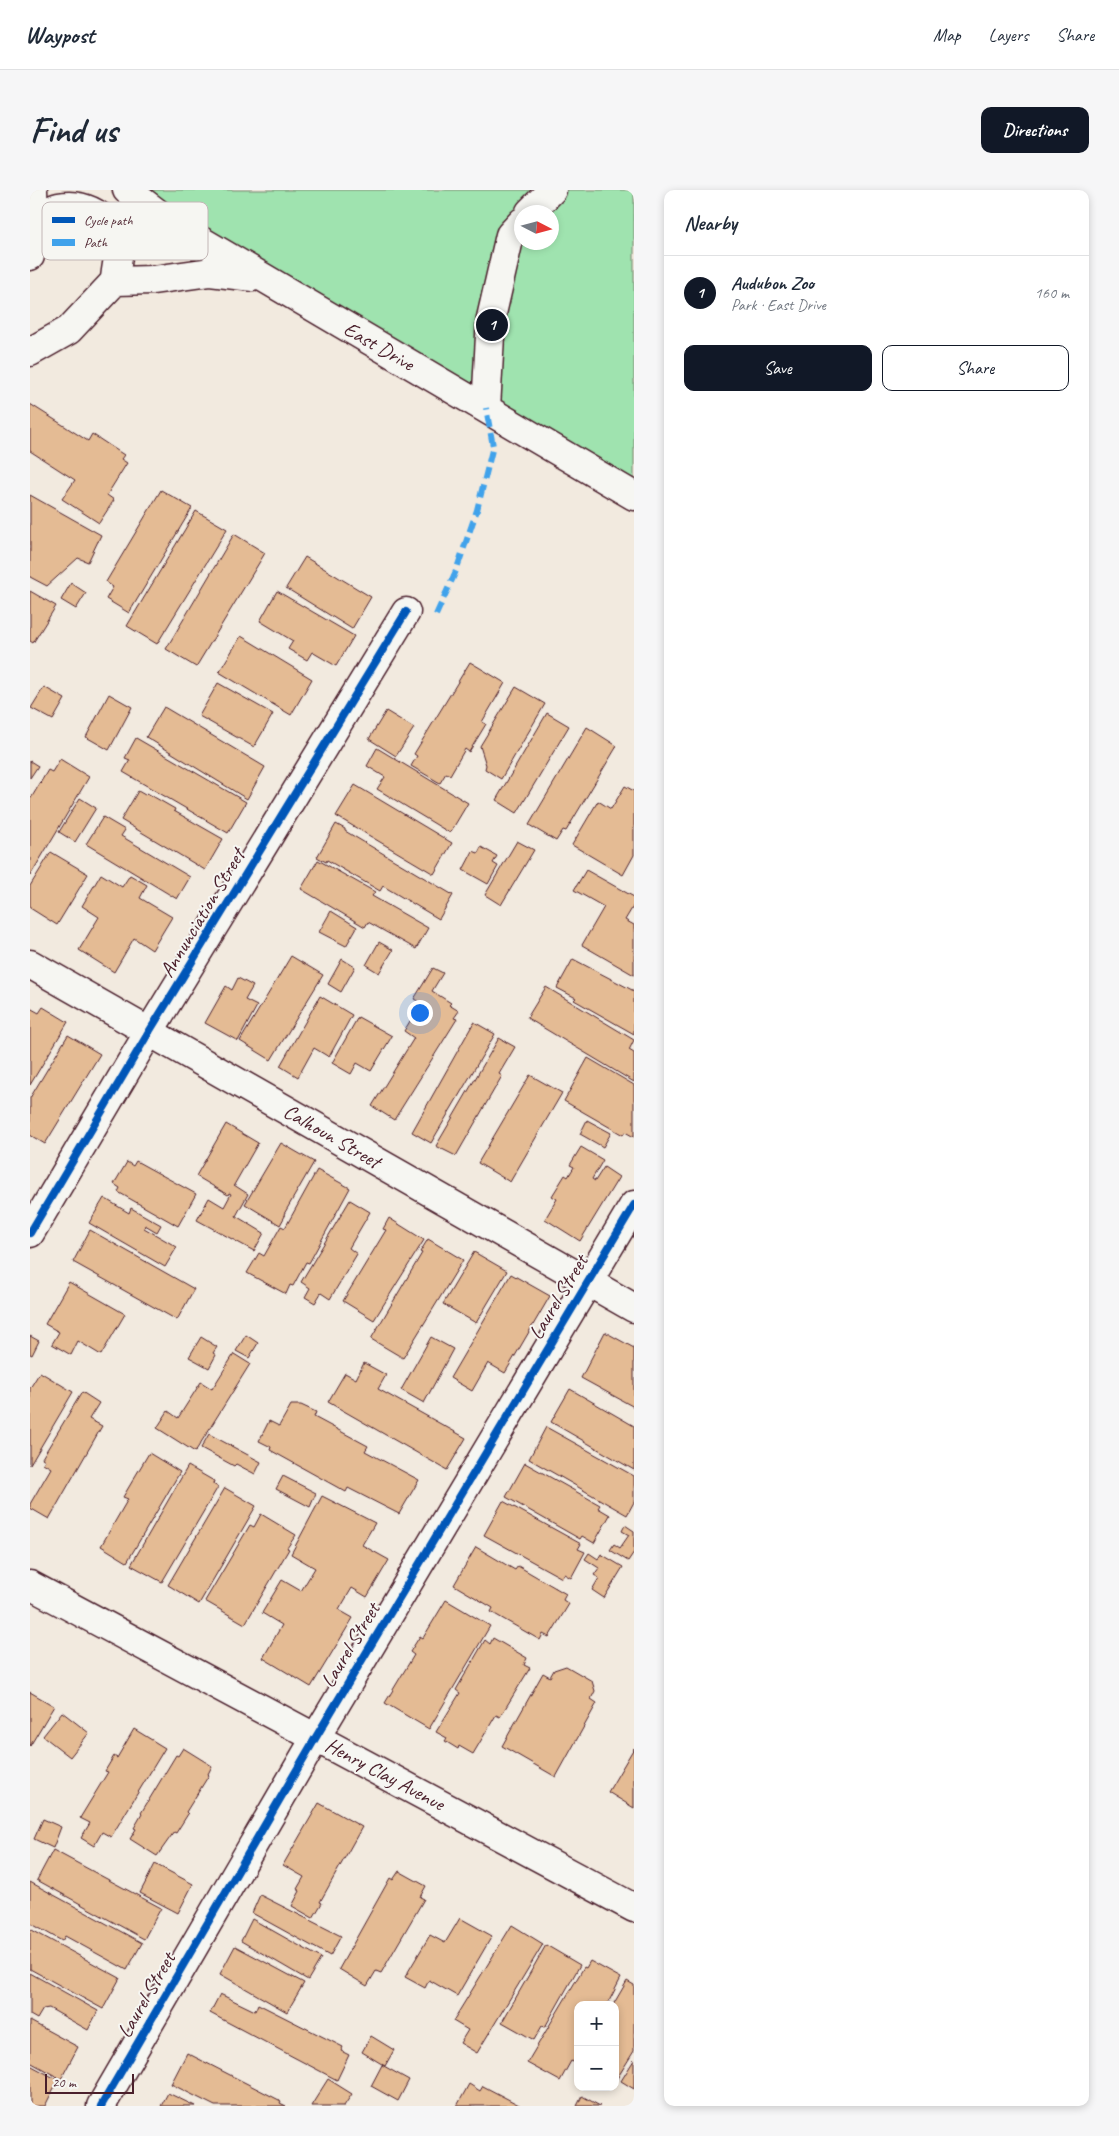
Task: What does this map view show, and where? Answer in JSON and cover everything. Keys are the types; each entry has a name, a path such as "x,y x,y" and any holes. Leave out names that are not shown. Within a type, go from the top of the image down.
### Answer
{"street":[{"path":"31,241 33,190"},
{"name":"East Drive","path":"127,190 143,202"},
{"path":"537,205 552,190"},
{"path":"31,241 42,226"},
{"path":"486,408 491,318 510,235 514,231"},
{"name":"East Drive","path":"208,246 634,496"},
{"path":"30,352 69,330 115,281 117,260"},
{"path":"115,281 153,280 210,272 263,279"},
{"name":"Annunciation Street","path":"30,1233 149,1032 406,612"},
{"name":"Calhoun Street","path":"30,964 634,1308"},
{"name":"Laurel Street","path":"101,2106 316,1737 634,1205"},
{"name":"Henry Clay Avenue","path":"30,1585 634,1908"}],"green space":[{"path":"129,190 634,190 634,492 208,237 208,202 149,202"}],"building":[{"path":"30,404 88,441 92,434 124,455 121,459 127,463 107,495 114,500 99,523 62,499 75,480 30,451"},
{"path":"161,490 192,508 129,613 106,599 113,587 106,582"},
{"path":"30,495 101,535 88,562 78,558 47,586 30,577"},
{"path":"196,511 227,529 157,644 127,626"},
{"path":"234,534 265,553 196,667 166,649"},
{"path":"305,557 371,597 352,629 286,588"},
{"path":"71,583 86,593 76,609 61,600"},
{"path":"30,591 56,606 33,643 30,641"},
{"path":"277,591 354,636 336,666 312,652 307,660 288,649 293,641 260,621"},
{"path":"241,636 312,679 291,715 219,672"},
{"path":"470,662 505,683 482,722 486,724 469,752 465,749 450,775 446,773 440,783 411,766 417,756 414,754"},
{"path":"218,683 273,714 254,747 199,716"},
{"path":"44,687 65,699 53,720 31,708"},
{"path":"516,687 545,704 501,779 485,769 486,765 480,746"},
{"path":"109,694 132,707 109,750 86,737"},
{"path":"164,707 265,767 247,799 146,737"},
{"path":"386,711 414,728 396,756 369,739"},
{"path":"547,713 569,726 517,813 496,800"},
{"path":"587,727 617,746 566,831 563,830 556,841 529,825"},
{"path":"136,738 246,802 228,833 123,772 130,760 125,758"},
{"path":"377,748 468,803 450,833 377,789 385,777 367,766"},
{"path":"60,759 89,777 30,876 30,800 48,770 52,772"},
{"path":"30,761 38,766 30,778"},
{"path":"355,785 452,843 434,874 336,816"},
{"path":"625,786 634,791 634,855 623,875 572,845 598,801 611,809"},
{"path":"138,791 145,795 147,793 223,839 205,870 121,820"},
{"path":"80,798 96,808 75,842 59,832"},
{"path":"103,817 125,830 121,836 190,877 177,899 86,844"},
{"path":"336,824 453,895 439,919 383,886 380,891 327,860 326,862 317,857"},
{"path":"517,841 534,850 501,905 485,895"},
{"path":"481,847 497,856 493,863 498,866 488,884 463,870 473,851 478,853"},
{"path":"51,852 88,874 57,925 30,908 30,886"},
{"path":"318,860 375,892 372,896 428,928 416,949 368,922 365,927 301,889"},
{"path":"586,870 634,897 634,905 625,920 634,925 634,975 582,945 604,907 574,890"},
{"path":"101,874 122,887 130,875 147,885 140,898 172,917 152,950 134,938 114,972 79,950 99,917 82,906"},
{"path":"331,911 357,927 346,946 319,932"},
{"path":"379,942 393,950 379,973 366,965"},
{"path":"291,956 323,975 271,1060 240,1041"},
{"path":"342,959 355,967 341,992 328,984"},
{"path":"573,959 634,991 634,1034 574,1000 576,998 557,988"},
{"path":"433,968 443,973 432,991 451,1003 449,1005 459,1011 454,1018 457,1019 394,1120 372,1106 414,1038 404,1031 421,1003 414,999"},
{"path":"238,978 253,986 245,1000 257,1006 238,1041 205,1023 226,986 232,990"},
{"path":"546,987 634,1040 629,1050 634,1053 634,1082 527,1018"},
{"path":"320,996 352,1015 329,1057 314,1048 298,1077 280,1066"},
{"path":"43,1007 68,1022 30,1085 30,1008 39,1013"},
{"path":"358,1017 392,1036 371,1071 357,1063 351,1074 332,1063"},
{"path":"474,1022 495,1034 431,1143 412,1132"},
{"path":"68,1035 100,1054 45,1144 30,1135 30,1098"},
{"path":"499,1038 515,1047 499,1074 502,1076 456,1156 436,1146"},
{"path":"588,1058 634,1085 634,1137 625,1132 623,1135 564,1101"},
{"path":"530,1075 562,1093 510,1182 478,1163"},
{"path":"587,1120 611,1133 603,1147 580,1134"},
{"path":"226,1124 258,1143 234,1185 248,1194 236,1216 264,1233 254,1251 197,1220 209,1198 224,1207 231,1194 229,1193 228,1195 196,1176"},
{"path":"281,1143 314,1162 284,1214 285,1216 280,1225 245,1204"},
{"path":"581,1147 603,1160 592,1179 595,1181 604,1167 619,1177 580,1241 545,1219 557,1199 552,1196 565,1175 568,1177 574,1167 570,1165"},
{"path":"136,1161 196,1194 178,1226 118,1192 120,1188 114,1184 127,1162 133,1166"},
{"path":"317,1170 350,1188 309,1263 306,1262 293,1286 290,1285 286,1294 247,1273 259,1253 264,1256 281,1226 285,1228"},
{"path":"104,1198 129,1213 131,1208 161,1225 157,1232 145,1225 144,1228 177,1247 165,1267 89,1223"},
{"path":"350,1200 370,1212 349,1248 357,1254 330,1299 321,1293 315,1303 305,1297 310,1288 301,1282"},
{"path":"389,1218 424,1240 374,1320 343,1301 386,1230 383,1229"},
{"path":"90,1230 194,1289 177,1320 73,1262"},
{"path":"428,1239 463,1260 403,1358 371,1339 422,1253 420,1252"},
{"path":"474,1252 507,1271 476,1323 443,1304"},
{"path":"511,1274 550,1296 505,1373 488,1363 472,1391 450,1378"},
{"path":"69,1282 125,1314 101,1355 78,1341 71,1355 52,1344 59,1332 45,1324"},
{"path":"605,1332 634,1348 634,1407 581,1378"},
{"path":"246,1335 258,1343 249,1358 236,1351"},
{"path":"30,1336 39,1341 32,1355 30,1354"},
{"path":"201,1337 217,1347 213,1353 216,1355 209,1368 189,1357"},
{"path":"431,1337 453,1349 424,1403 401,1390"},
{"path":"234,1354 250,1364 195,1452 157,1428 168,1411 178,1418 201,1382 212,1389"},
{"path":"364,1363 386,1375 378,1389 466,1438 447,1470 328,1402 345,1373 356,1379"},
{"path":"40,1372 73,1392 30,1465 30,1388"},
{"path":"570,1389 634,1426 634,1470 551,1422"},
{"path":"82,1392 99,1403 89,1419 102,1426 49,1519 30,1508 30,1504 51,1468 43,1463 45,1460 42,1458"},
{"path":"291,1405 301,1405 316,1412 314,1417 368,1446 365,1451 419,1480 399,1514 348,1488 346,1492 270,1450 271,1447 259,1441 269,1421 279,1426"},
{"path":"546,1427 634,1476 634,1502 627,1515 529,1459"},
{"path":"209,1434 261,1462 255,1474 236,1464 234,1466 201,1448"},
{"path":"149,1453 180,1472 127,1562 101,1546 128,1499 123,1497"},
{"path":"525,1463 600,1505 598,1508 610,1515 594,1543 582,1536 580,1539 506,1497"},
{"path":"188,1466 214,1481 213,1484 218,1487 162,1582 131,1565"},
{"path":"283,1476 316,1493 310,1507 276,1489"},
{"path":"225,1488 256,1506 199,1604 168,1585"},
{"path":"322,1496 375,1523 362,1545 389,1560 367,1597 352,1588 339,1610 353,1618 311,1687 263,1658 282,1625 262,1613 282,1580 301,1591 315,1568 291,1554"},
{"path":"503,1501 581,1544 578,1549 585,1552 571,1578 564,1574 562,1578 484,1535"},
{"path":"261,1514 296,1535 245,1624 205,1601 250,1525 254,1527"},
{"path":"625,1525 634,1531 634,1552 628,1561 610,1550 614,1544 620,1548 629,1535 622,1531"},
{"path":"476,1547 515,1570 518,1566 566,1594 563,1600 569,1604 549,1637 543,1634 540,1640 491,1612 493,1608 454,1585"},
{"path":"589,1553 598,1559 601,1554 623,1567 604,1598 592,1590 599,1578 594,1575 599,1568 585,1559"},
{"path":"446,1600 490,1626 429,1729 385,1703 414,1655 410,1652 420,1636 423,1638"},
{"path":"493,1638 527,1658 524,1665 530,1668 500,1717 496,1715 473,1754 459,1746 458,1749 445,1741 447,1738 436,1732 460,1693 456,1690 485,1640 490,1644"},
{"path":"566,1666 592,1681 595,1691 591,1699 597,1703 556,1777 502,1746 543,1673 550,1677 554,1670"},
{"path":"30,1692 54,1706 30,1746"},
{"path":"62,1712 89,1733 70,1757 43,1736"},
{"path":"134,1729 165,1748 111,1837 102,1832 94,1846 81,1838 90,1823 80,1818 108,1772 105,1771 114,1756 117,1758"},
{"path":"183,1748 212,1766 209,1775 186,1812 188,1814 176,1833 174,1832 157,1856 130,1839 136,1829 134,1828 141,1813 176,1755 178,1756"},
{"path":"634,1748 634,1808 608,1792"},
{"path":"319,1803 362,1827 313,1918 292,1906 300,1891 297,1889 304,1877 283,1865"},
{"path":"43,1819 61,1827 53,1848 34,1839"},
{"path":"53,1850 161,1908 144,1939 37,1880"},
{"path":"155,1864 193,1884 178,1913 140,1893"},
{"path":"399,1871 426,1886 420,1897 424,1899 381,1973 376,1971 367,1986 339,1969 390,1878 393,1880"},
{"path":"30,1882 142,1943 127,1970 65,1936 62,1941 30,1923"},
{"path":"260,1895 341,1936 330,1956 252,1913"},
{"path":"460,1918 492,1936 457,1996 429,1980 425,1988 405,1977 430,1935 445,1943"},
{"path":"252,1919 321,1958 308,1980 241,1941"},
{"path":"512,1925 543,1944 477,2053 460,2043 468,2030 453,2021"},
{"path":"30,1929 120,1978 103,2009 30,1969"},
{"path":"546,1945 580,1965 545,2027 542,2026 534,2040 502,2022"},
{"path":"235,1946 304,1983 287,2012 220,1974"},
{"path":"590,1961 621,1978 609,2001 574,2001 574,2061 571,2061 560,2081 527,2063 584,1967 586,1968"},
{"path":"30,1973 98,2011 88,2030 49,2008 43,2009 37,2019 30,2015"},
{"path":"627,1981 634,1985 634,2051 619,2075 619,2001 615,2001"},
{"path":"220,1994 255,2011 258,2004 343,2047 341,2051 349,2055 337,2080 210,2013"},
{"path":"30,2021 78,2047 61,2079 30,2062"},
{"path":"371,2036 394,2050 385,2066 362,2052"},
{"path":"187,2053 281,2101 280,2103 286,2106 215,2106 171,2084"},
{"path":"634,2060 634,2089 621,2081"},
{"path":"30,2065 58,2080 45,2106 30,2106"},
{"path":"382,2065 409,2080 398,2101 371,2086"},
{"path":"328,2079 352,2094 344,2106 311,2106"},
{"path":"469,2084 480,2091 483,2086 521,2106 457,2106"},
{"path":"168,2093 195,2106 161,2106"},
{"path":"582,2096 600,2106 577,2106"}],"marked path":[{"path":"436,615 456,571 477,510 493,446 486,408"}],"cycle path":[{"path":"30,1233 149,1032 406,612"},
{"path":"101,2106 316,1737 634,1205"}],"place":[{"name":"Audubon Zoo","path":"492,325"}]}
